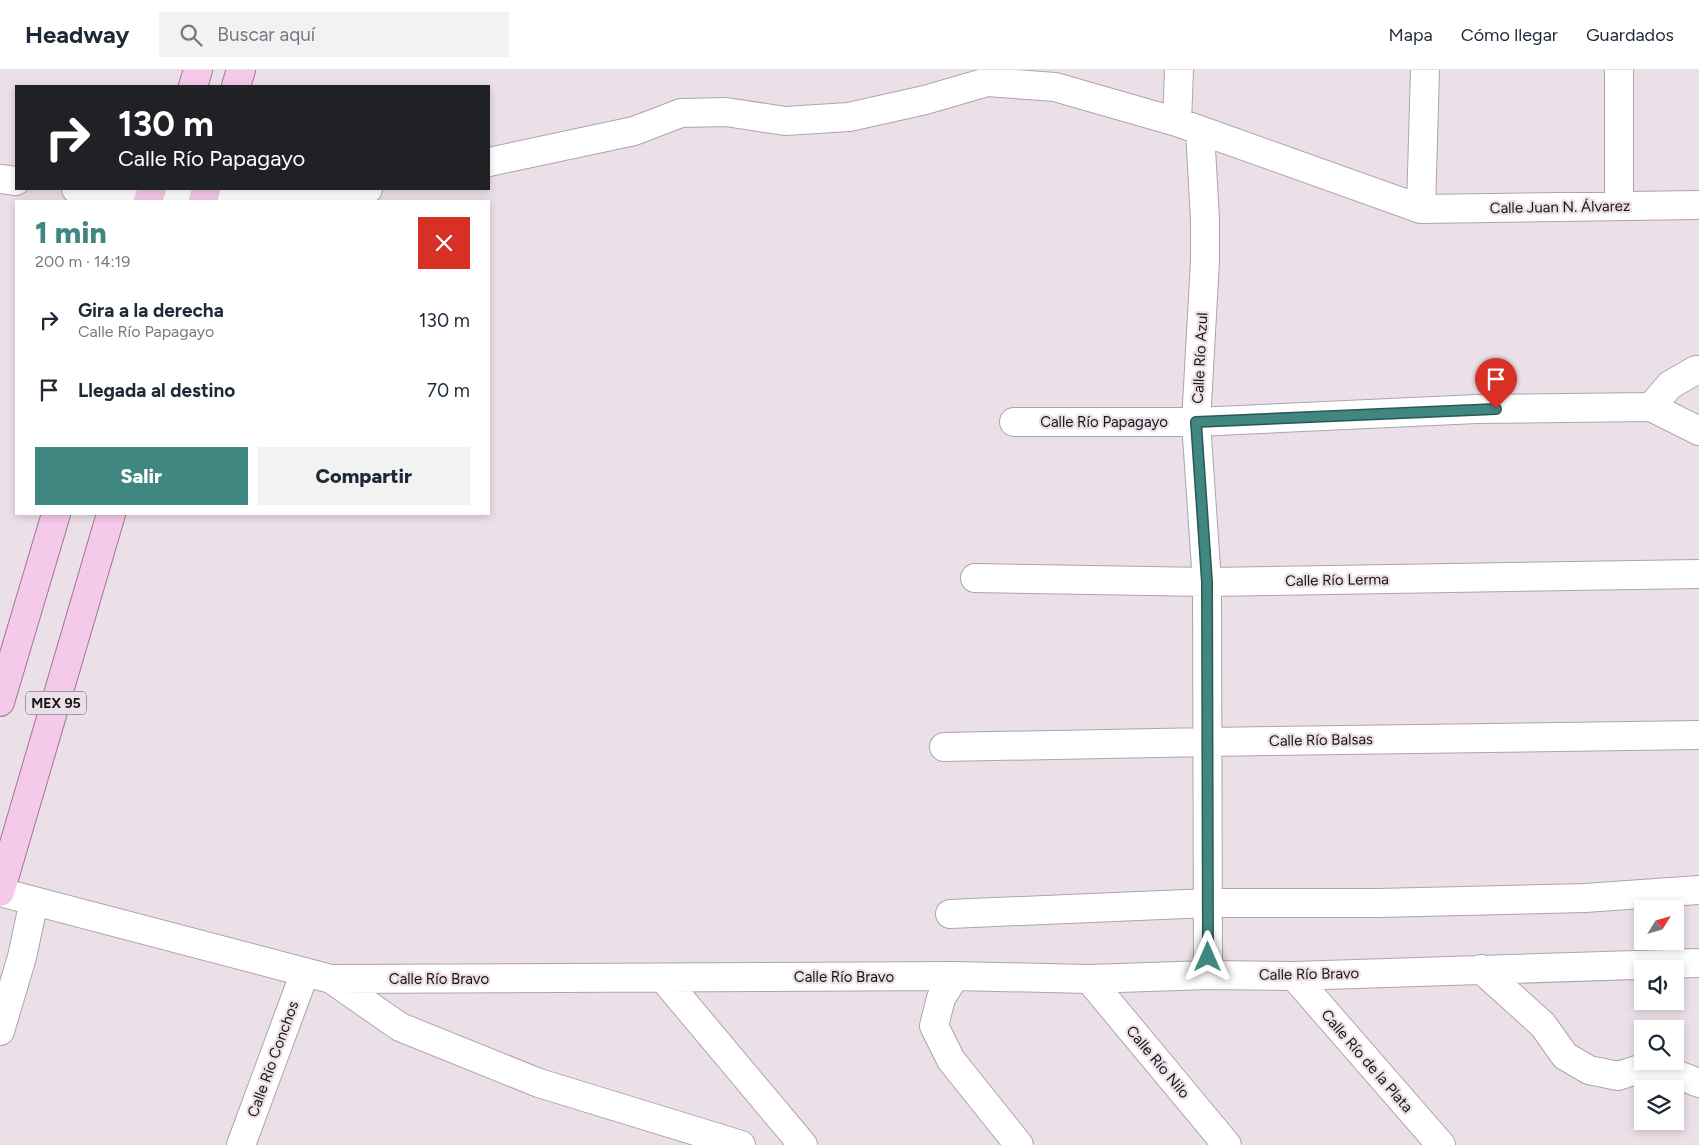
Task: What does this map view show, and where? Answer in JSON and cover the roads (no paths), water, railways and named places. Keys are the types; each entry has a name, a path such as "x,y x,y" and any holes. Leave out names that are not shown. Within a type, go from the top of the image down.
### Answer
{"main road":[{"path":"181,85 186,70"},
{"path":"193,85 198,70"},
{"path":"236,85 241,70"},
{"name":"MEX 95","path":"0,702 56,515"},
{"name":"MEX 95","path":"0,892 111,515"}],"street":[{"name":"Calle Río Azul","path":"1179,70 1205,220 1206,261 1196,422 1207,582 1208,975"},
{"path":"490,162 634,130 681,113 726,112 786,121 849,117 925,100 987,82 1055,87 1189,126 1421,209 1425,70"},
{"path":"1619,70 1619,205"},
{"path":"0,179 15,181"},
{"path":"87,190 180,200"},
{"path":"237,200 349,193 363,190"},
{"name":"Calle Juan N. Álvarez","path":"1421,209 1699,204"},
{"path":"1651,407 1670,386 1699,370"},
{"name":"Calle Río Papagayo","path":"1014,422 1196,422 1477,409 1651,407 1699,431"},
{"name":"Calle Río Lerma","path":"975,578 1207,582 1699,574"},
{"name":"Calle Río Balsas","path":"944,747 1699,735"},
{"path":"950,914 1208,903 1585,898 1699,890"},
{"name":"Calle Río Bravo","path":"0,892 331,979 955,976 1089,979 1208,975 1294,976 1699,963"},
{"path":"0,1031 22,957 34,901"},
{"path":"1481,969 1543,1026 1565,1056 1589,1070 1618,1076 1652,1065 1699,1083"},
{"name":"Calle Río Conchos","path":"250,1142 304,972"},
{"path":"955,976 941,998 934,1026 951,1060 1019,1145"},
{"name":"Calle Río de la Plata","path":"1294,976 1441,1145"},
{"path":"663,978 803,1145"},
{"path":"331,979 400,1026 538,1083 741,1145"},
{"name":"Calle Río Nilo","path":"1089,979 1227,1145"}]}
